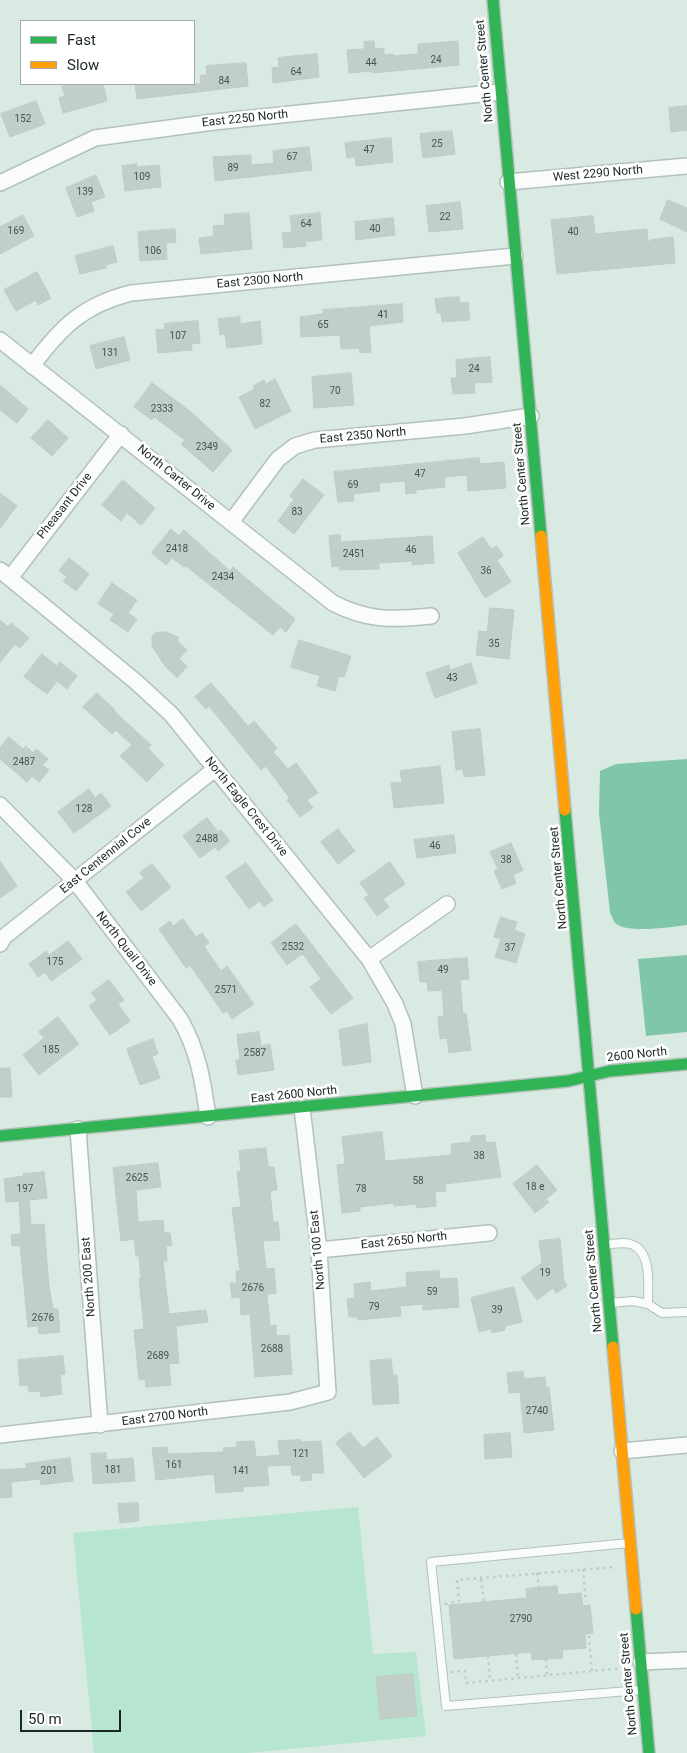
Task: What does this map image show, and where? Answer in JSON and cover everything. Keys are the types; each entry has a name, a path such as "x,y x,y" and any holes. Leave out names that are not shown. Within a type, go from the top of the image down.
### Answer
{"street":[{"name":"North Center Street","path":"493,0 649,1753"},
{"name":"East 2250 North","path":"0,183 95,138 214,122 500,92"},
{"name":"West 2290 North","path":"508,182 687,166"},
{"name":"East 2300 North","path":"32,366 68,322 100,302 131,293 515,256"},
{"name":"North Carter Drive","path":"0,340 333,603 352,613 374,618 395,620 431,616"},
{"name":"East 2350 North","path":"231,522 278,459 295,446 315,440 465,426 531,416"},
{"name":"Pheasant Drive","path":"5,574 121,434"},
{"name":"North Eagle Crest Drive","path":"5,574 157,700 369,959 395,1004 403,1024 415,1096"},
{"name":"East Centennial Cove","path":"0,944 4,937 215,769"},
{"name":"North Quail Drive","path":"0,806 74,881 184,1025 198,1058 208,1117"},
{"path":"369,959 447,904"},
{"name":"2600 North","path":"590,1076 610,1071 687,1064"},
{"name":"East 2600 North","path":"0,1136 568,1081 590,1076"},
{"name":"North 100 East","path":"302,1108 319,1250 328,1392"},
{"name":"North 200 East","path":"78,1129 100,1425"},
{"name":"East 2650 North","path":"319,1250 488,1233"},
{"name":"East 2700 North","path":"0,1435 290,1402 328,1392"},
{"path":"622,1451 687,1445"},
{"path":"641,1662 687,1660"}],"lane":[{"path":"605,1245 625,1243 634,1245 641,1251 646,1263 648,1277 648,1304"},
{"path":"610,1303 633,1301 648,1304 662,1313 687,1312"},
{"path":"631,1543 431,1562 446,1706 644,1690"}],"path":[{"path":"446,1612 445,1603 459,1601 457,1580 616,1566"},
{"path":"583,1569 586,1602"},
{"path":"538,1573 539,1588"},
{"path":"481,1578 484,1602"},
{"path":"589,1636 592,1672"},
{"path":"516,1654 518,1678"},
{"path":"488,1656 490,1681"},
{"path":"546,1659 547,1676"},
{"path":"452,1672 465,1671 466,1683 625,1668"}],"shaded area":[{"path":"687,759 687,925 650,929 621,926 615,923 610,912 599,814 600,771 616,764"},
{"path":"687,955 687,1032 646,1036 638,959"},
{"path":"358,1507 373,1654 416,1652 426,1736 248,1753 94,1753 73,1533"}],"building":[{"path":"374,41 375,49 384,48 384,55 393,54 393,56 418,54 418,44 458,41 459,65 372,73 372,71 349,73 347,50 364,49 364,42"},
{"path":"317,54 319,77 273,83 272,68 279,67 278,58"},
{"path":"246,63 248,86 137,99 135,85 201,84 200,75 207,75 206,66"},
{"path":"70,85 103,85 107,101 63,113 59,98 65,96 62,87"},
{"path":"36,101 45,124 10,137 1,114"},
{"path":"687,106 687,130 671,132 669,108"},
{"path":"452,131 455,154 423,158 420,134"},
{"path":"391,138 393,162 356,166 355,157 347,158 345,143"},
{"path":"309,147 312,170 215,181 213,157 251,155 251,165 274,163 273,151"},
{"path":"137,164 137,167 159,165 161,187 125,191 122,166"},
{"path":"96,175 105,197 91,202 94,211 77,217 66,188"},
{"path":"668,200 687,208 687,232 660,219"},
{"path":"460,202 463,229 429,232 426,206"},
{"path":"249,213 252,249 201,254 199,238 214,236 213,226 225,225 224,215"},
{"path":"320,213 322,240 305,242 306,246 284,248 282,233 292,232 290,216"},
{"path":"23,215 34,236 0,254 0,227"},
{"path":"593,216 595,234 647,229 648,244 650,240 673,237 675,263 557,274 551,220"},
{"path":"393,218 395,235 356,240 355,222"},
{"path":"175,229 176,242 166,243 167,259 140,261 138,232"},
{"path":"113,246 117,262 106,265 106,268 80,274 75,256"},
{"path":"37,272 51,298 38,305 36,300 16,311 4,290"},
{"path":"459,297 460,303 468,302 470,320 442,322 441,313 437,313 435,299"},
{"path":"402,304 403,322 369,326 371,352 360,353 359,348 341,349 340,335 301,337 300,317 323,314 323,310"},
{"path":"240,317 240,324 260,321 262,344 227,348 225,334 220,335 218,319"},
{"path":"198,321 200,343 191,344 192,350 158,353 156,330 165,329 164,324"},
{"path":"124,337 130,360 96,369 90,346"},
{"path":"490,357 492,382 474,383 475,393 453,394 451,378 457,378 456,360"},
{"path":"351,373 354,405 314,408 312,377"},
{"path":"275,379 291,411 255,429 239,397 255,389 253,386 264,380 266,384"},
{"path":"152,383 190,411 232,450 213,472 181,444 185,440 154,417 152,420 134,407"},
{"path":"0,385 28,409 17,423 0,410"},
{"path":"48,420 68,438 52,456 31,438"},
{"path":"479,458 480,464 504,462 506,488 468,491 467,475 444,477 445,487 416,490 416,493 406,494 405,481 379,483 380,491 353,494 354,501 338,502 334,472"},
{"path":"303,479 324,495 294,534 278,521 294,499 290,496"},
{"path":"123,480 155,508 141,525 127,513 121,521 102,505"},
{"path":"0,493 17,506 0,528"},
{"path":"171,529 179,536 184,530 230,571 233,567 295,619 286,632 280,627 273,635 186,566 184,567 172,558 166,565 152,553"},
{"path":"340,535 341,542 432,536 434,563 412,565 412,561 379,563 379,569 340,570 339,566 332,567 329,536"},
{"path":"483,537 491,549 497,546 503,556 497,560 511,582 485,598 458,553"},
{"path":"69,558 89,574 76,591 63,581 67,577 59,571"},
{"path":"112,583 137,600 128,613 137,619 128,632 110,620 114,614 98,604"},
{"path":"490,608 514,610 509,659 476,655 479,631 487,632"},
{"path":"0,620 8,627 11,623 29,638 20,648 15,644 0,662"},
{"path":"166,632 178,637 178,642 187,650 179,659 187,666 177,678 165,666 152,646 152,636 155,633"},
{"path":"299,640 351,656 344,677 339,676 335,691 317,686 320,676 291,667"},
{"path":"42,654 57,666 60,662 77,676 67,689 57,681 47,694 24,677"},
{"path":"471,663 477,683 435,698 426,673 449,665 450,670"},
{"path":"211,683 248,726 254,721 277,748 273,752 288,769 296,763 318,793 307,800 313,808 300,817 287,800 290,799 266,766 261,770 209,706 206,709 195,697"},
{"path":"97,693 151,745 148,748 164,765 147,782 120,756 132,745 116,730 112,734 83,707"},
{"path":"480,729 485,775 464,777 463,769 456,770 452,732"},
{"path":"9,737 23,749 26,746 33,753 36,749 48,759 42,765 49,770 39,782 32,776 27,782 0,759 0,748"},
{"path":"440,766 444,803 394,808 391,783 402,782 400,771"},
{"path":"89,789 95,798 101,793 111,806 74,833 58,812"},
{"path":"207,818 218,832 221,830 230,841 218,851 215,847 200,858 183,836"},
{"path":"338,829 355,851 338,864 321,842"},
{"path":"454,835 456,853 417,858 414,840"},
{"path":"511,843 523,870 513,875 516,883 502,889 494,871 498,869 490,852"},
{"path":"0,861 17,886 0,898"},
{"path":"390,862 405,884 383,899 389,907 377,916 364,898 369,895 360,883"},
{"path":"246,863 273,900 264,907 260,901 249,909 226,877"},
{"path":"152,864 171,887 141,911 126,892 144,878 140,873"},
{"path":"501,917 517,922 514,930 525,934 516,963 495,957 501,939 494,937"},
{"path":"183,919 196,937 202,933 209,943 204,946 221,971 227,966 254,1004 232,1019 227,1011 223,1013 190,965 186,968 159,929 170,921 173,926"},
{"path":"296,924 353,998 331,1014 310,987 321,979 306,958 302,954 287,965 271,943"},
{"path":"68,941 82,959 51,981 45,972 38,977 29,964 46,951 49,955"},
{"path":"467,958 469,979 460,980 463,1014 466,1013 471,1050 449,1053 447,1038 440,1039 438,1017 444,1016 442,990 428,991 427,982 420,982 418,962"},
{"path":"109,980 124,1000 118,1004 130,1021 110,1035 89,1006 97,1000 91,993"},
{"path":"58,1017 79,1044 39,1075 23,1055 44,1038 39,1032"},
{"path":"367,1024 371,1062 343,1066 339,1030"},
{"path":"259,1032 261,1046 270,1044 274,1070 238,1075 236,1060 240,1060 237,1035"},
{"path":"153,1039 158,1054 152,1056 160,1078 140,1085 127,1049"},
{"path":"10,1068 12,1097 0,1097 0,1069"},
{"path":"382,1132 385,1161 452,1155 451,1144 471,1142 471,1136 485,1135 486,1143 495,1142 501,1177 445,1184 446,1191 435,1192 436,1206 417,1208 416,1204 394,1206 394,1203 360,1207 360,1211 342,1213 337,1165 345,1164 342,1137"},
{"path":"266,1148 268,1167 274,1167 277,1190 270,1191 273,1222 278,1222 280,1240 263,1241 266,1269 274,1268 276,1293 267,1294 270,1326 276,1325 276,1336 289,1335 292,1374 255,1377 250,1314 241,1315 240,1297 232,1298 230,1283 237,1283 236,1271 240,1271 232,1208 241,1207 237,1172 241,1171 239,1151"},
{"path":"158,1163 161,1187 136,1190 138,1222 163,1220 164,1233 170,1233 172,1246 166,1246 167,1261 163,1261 169,1314 206,1310 208,1322 176,1326 179,1363 169,1364 171,1385 146,1387 145,1379 139,1380 134,1330 144,1329 139,1279 141,1279 139,1256 136,1256 134,1239 121,1241 113,1168"},
{"path":"537,1165 557,1190 546,1199 549,1202 535,1213 513,1184"},
{"path":"44,1172 47,1198 29,1200 31,1225 44,1224 49,1286 53,1309 58,1309 60,1332 39,1334 38,1326 28,1327 20,1245 12,1246 11,1235 21,1234 19,1201 6,1202 4,1179 24,1176 23,1174"},
{"path":"560,1239 564,1281 567,1286 556,1293 553,1288 537,1300 521,1278 542,1263 539,1241"},
{"path":"439,1271 440,1279 457,1278 459,1307 423,1310 423,1304 400,1306 401,1316 358,1320 357,1317 349,1317 347,1299 355,1298 354,1284 370,1282 371,1291 407,1287 406,1273"},
{"path":"514,1287 522,1322 505,1326 505,1330 492,1333 491,1329 479,1332 471,1298"},
{"path":"63,1356 65,1374 60,1375 62,1394 41,1397 40,1391 29,1392 28,1385 20,1386 18,1360"},
{"path":"391,1359 393,1375 397,1375 399,1403 373,1405 370,1361"},
{"path":"523,1372 524,1379 545,1377 546,1388 549,1387 554,1430 524,1433 520,1392 509,1393 507,1373"},
{"path":"350,1432 363,1448 377,1437 392,1456 364,1478 336,1443"},
{"path":"510,1433 512,1457 485,1459 484,1435"},
{"path":"301,1440 301,1442 321,1441 324,1473 311,1473 312,1480 301,1481 301,1475 292,1475 291,1465 267,1466 269,1485 243,1487 243,1491 216,1493 214,1474 156,1480 152,1448 167,1447 168,1454 224,1452 223,1448 237,1447 236,1442 254,1441 256,1457 280,1455 278,1441"},
{"path":"106,1453 107,1460 133,1458 135,1481 93,1484 91,1454"},
{"path":"70,1458 73,1481 41,1485 40,1479 11,1482 12,1497 0,1498 0,1470 27,1468 26,1464"},
{"path":"138,1503 139,1521 120,1523 118,1504"},
{"path":"557,1586 558,1595 581,1593 583,1606 590,1605 593,1633 585,1634 586,1648 562,1650 563,1658 532,1660 531,1652 454,1659 449,1605 527,1598 526,1589"},
{"path":"413,1674 417,1716 380,1719 376,1677"}],"traffic: fast":[{"path":"493,0 541,536"},
{"path":"565,810 613,1347"},
{"path":"0,1136 568,1081 610,1071 687,1064"},
{"path":"636,1609 649,1753"}],"traffic: slow":[{"path":"541,536 565,810"},
{"path":"613,1347 636,1609"}]}
